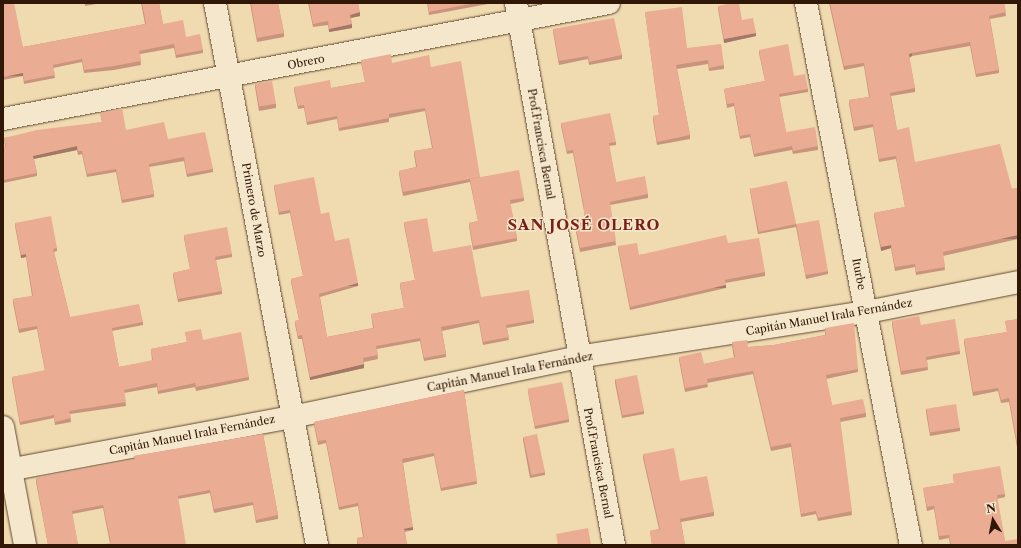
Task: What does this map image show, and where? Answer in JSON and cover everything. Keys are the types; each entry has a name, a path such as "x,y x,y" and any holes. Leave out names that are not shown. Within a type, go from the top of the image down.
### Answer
{"street":[{"name":"Primero de Marzo","path":"215,3 317,545"},
{"name":"Obrero","path":"3,119 230,77 518,11 609,3"},
{"name":"Iturbe","path":"806,3 911,545"},
{"name":"Prof.Francisca Bernal","path":"518,11 578,357 614,545"},
{"name":"Capitán Manuel Irala Fernández","path":"7,470 292,417 578,357 867,312 1018,282"},
{"path":"3,426 7,470 25,545"}],"building":[{"path":"3,3 14,3 23,47 146,24 142,3 159,3 163,24 183,20 186,37 200,34 203,50 176,55 174,44 139,51 141,61 84,70 82,59 53,65 55,75 24,81 23,73 3,77"},
{"path":"251,3 278,3 284,33 257,38"},
{"path":"309,3 358,3 360,12 350,15 352,24 329,29 328,21 313,24"},
{"path":"428,3 475,3 429,12"},
{"path":"739,3 742,20 753,18 756,33 724,39 718,6"},
{"path":"830,3 1004,3 1006,12 989,16 999,70 976,74 970,42 912,53 909,54 915,88 890,93 897,130 909,127 915,162 1000,144 1012,189 1018,188 1018,235 943,252 945,267 916,272 915,264 895,267 891,245 881,247 874,213 905,207 896,156 879,159 873,124 854,127 849,100 870,97 864,63 844,66"},
{"path":"682,7 687,48 721,44 724,65 709,68 708,60 676,65 690,135 657,142 653,116 659,115 645,12"},
{"path":"614,18 622,55 589,62 588,56 559,61 553,29"},
{"path":"788,44 794,76 805,74 808,89 779,94 786,132 815,127 818,146 793,151 792,146 754,154 750,134 740,136 734,103 727,104 724,89 765,81 759,50"},
{"path":"391,54 392,63 429,55 431,67 461,61 480,177 403,192 399,171 417,167 414,151 433,148 425,108 389,114 389,118 339,128 337,116 307,122 304,105 298,106 294,87 330,80 331,88 365,82 361,60"},
{"path":"272,81 276,104 259,107 255,84"},
{"path":"122,108 126,130 164,122 168,139 205,132 213,169 187,174 184,157 149,164 154,194 122,200 116,169 87,174 82,151 78,151 77,146 33,156 37,173 3,180 3,147 6,147 4,138 37,130 102,122 100,113"},
{"path":"610,113 616,142 609,143 616,182 645,176 648,194 610,202 616,241 580,248 575,224 584,222 584,207 573,150 567,151 561,123"},
{"path":"519,170 524,198 510,200 517,238 473,246 469,223 478,221 470,179"},
{"path":"314,177 321,214 329,212 335,241 349,238 358,283 319,294 327,337 374,328 371,314 404,308 400,283 415,280 404,222 427,218 433,252 471,245 481,297 529,290 534,320 506,325 509,337 483,342 479,320 441,327 446,354 424,358 420,338 376,346 378,355 363,358 364,364 310,377 302,335 298,336 295,321 299,320 291,279 303,276 290,210 279,212 274,185"},
{"path":"787,181 796,224 759,232 750,189"},
{"path":"51,216 57,248 53,249 70,317 139,304 143,322 112,328 119,367 153,360 151,349 187,342 185,332 201,329 203,340 241,332 249,377 196,387 195,383 158,391 157,383 124,390 126,402 69,411 71,418 55,422 54,415 20,422 12,377 45,370 37,326 19,329 13,299 33,296 26,254 21,255 15,223"},
{"path":"819,220 828,271 805,275 796,224"},
{"path":"227,227 232,254 215,257 222,291 178,299 173,273 190,269 184,235"},
{"path":"726,235 728,243 759,238 765,272 725,280 726,285 630,307 618,246 637,243 639,255"},
{"path":"919,316 921,325 955,319 960,351 926,357 928,367 901,371 892,321"},
{"path":"1018,319 1017,443 1009,398 1001,400 998,388 973,392 964,339 1007,332 1005,321"},
{"path":"854,323 858,369 826,375 832,405 863,399 866,413 840,418 852,511 818,518 816,511 801,514 791,443 771,447 753,371 707,379 708,384 685,388 679,357 701,352 704,364 735,357 732,342 747,340 748,347 774,345 826,335 825,328"},
{"path":"637,375 644,411 622,416 615,379"},
{"path":"562,382 569,419 535,426 528,389"},
{"path":"464,390 477,481 441,488 434,453 402,459 413,527 404,529 407,545 358,545 357,538 364,537 358,503 339,507 326,440 318,441 314,422"},
{"path":"956,404 960,428 930,432 926,409"},
{"path":"263,434 278,515 256,520 253,502 214,509 210,490 178,496 186,545 100,545 111,543 103,505 72,511 78,545 48,545 36,478 135,459 134,456"},
{"path":"537,434 545,472 531,475 523,437"},
{"path":"674,448 680,481 707,476 714,512 680,519 685,545 652,545 650,531 660,529 643,454"},
{"path":"1000,466 1005,494 997,495 1005,541 1018,539 1018,545 951,545 949,535 939,536 934,506 927,507 923,488 954,483 953,474"},
{"path":"588,528 591,545 558,545 556,534"}],"district":[{"name":"SAN JOSÉ OLERO","path":"584,225"}]}
